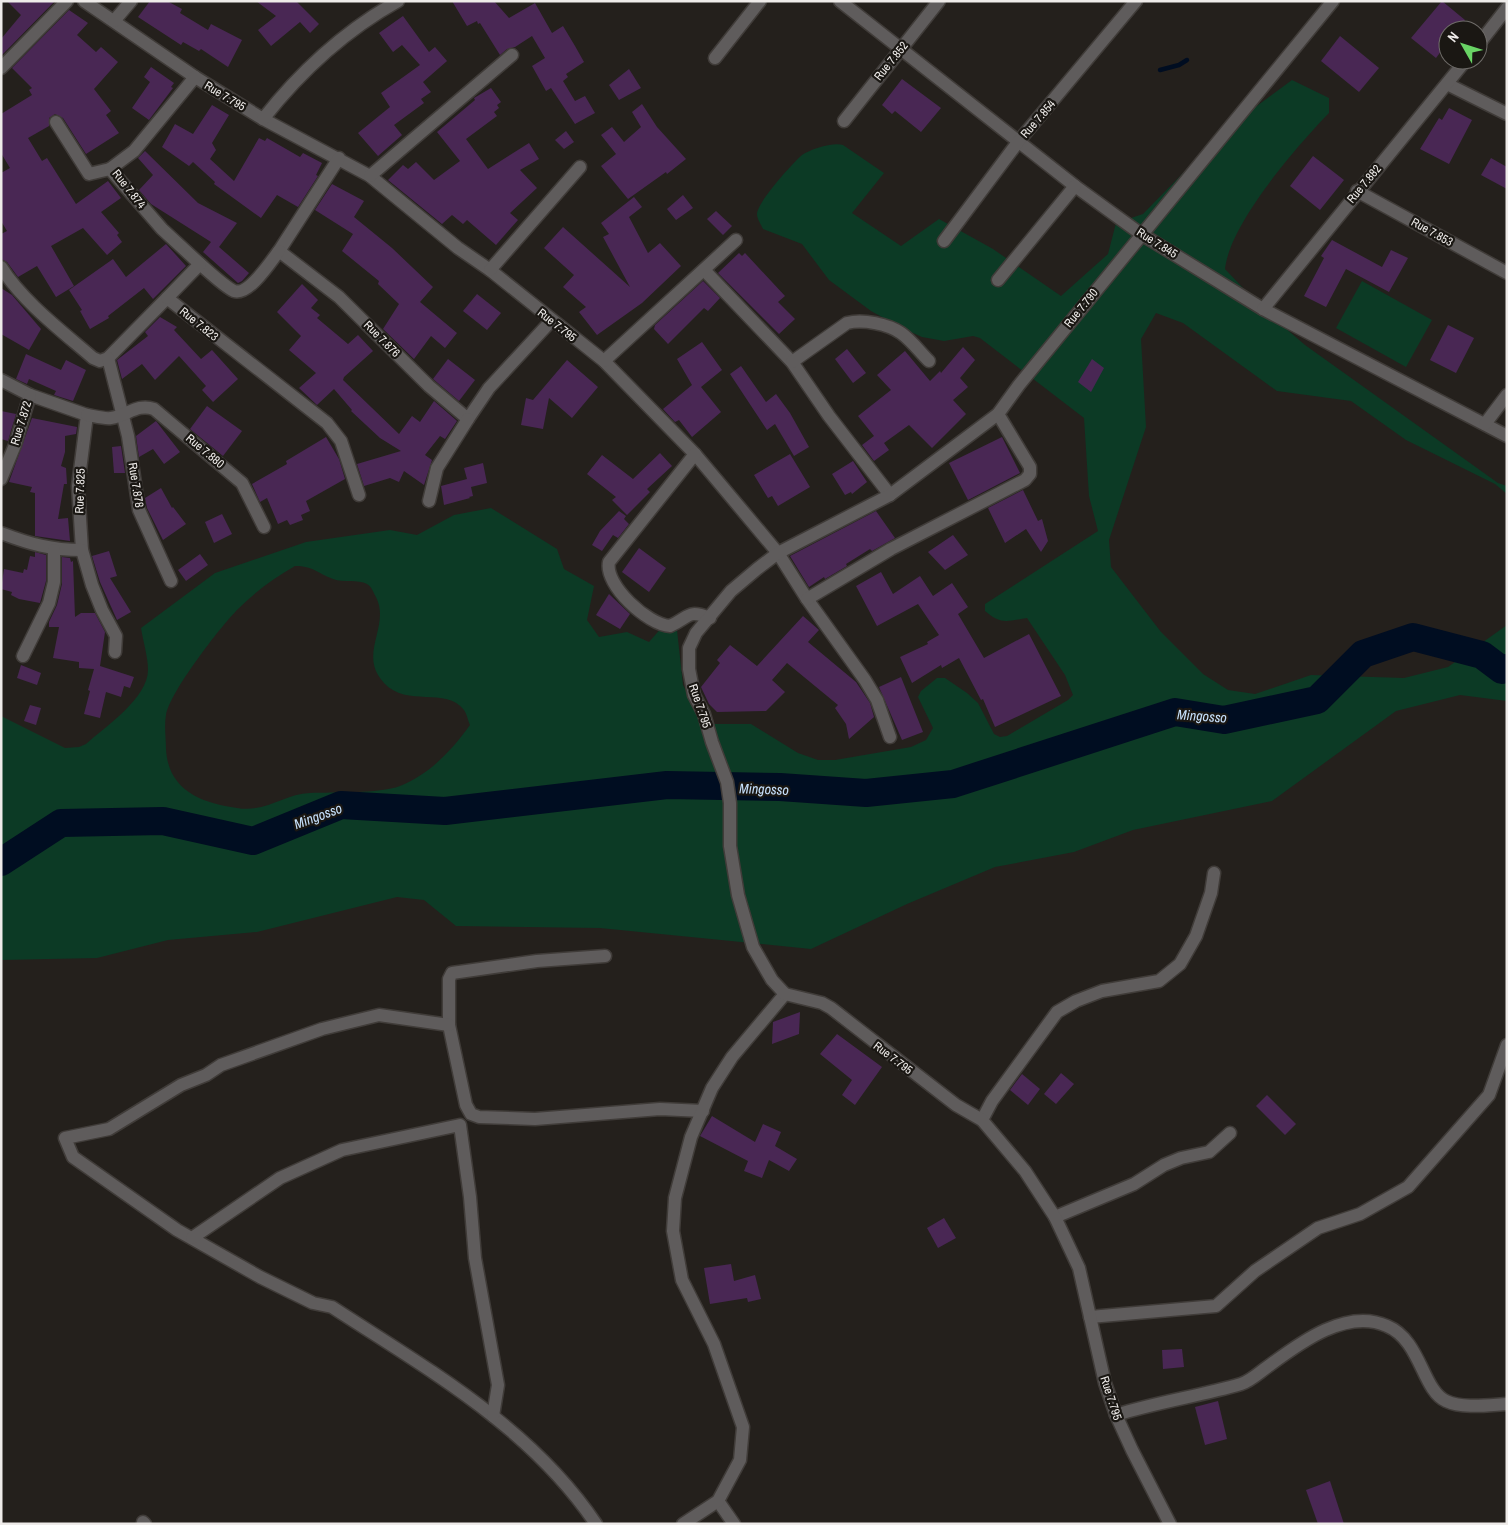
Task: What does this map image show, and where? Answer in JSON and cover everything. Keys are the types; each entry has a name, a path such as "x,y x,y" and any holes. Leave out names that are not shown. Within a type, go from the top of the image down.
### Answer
{"street":[{"path":"1,68 67,1"},
{"name":"Rue 7.795","path":"84,1 195,78 263,119 370,176 458,248 490,270 604,361 695,454 778,553 731,591 696,633 689,648 689,669 694,695 704,714 727,782 730,803 730,846 738,895 749,934 760,962 772,980 785,994 822,1003 831,1008 956,1106 982,1120 1025,1171 1055,1217 1079,1268 1105,1383 1116,1415 1170,1524"},
{"path":"114,21 131,1"},
{"path":"263,119 276,102 324,55 369,18 398,1"},
{"path":"715,58 760,1"},
{"name":"Rue 7.845","path":"840,1 1018,142 1141,234 1263,309 1507,436"},
{"name":"Rue 7.852","path":"844,121 939,1"},
{"name":"Rue 7.854","path":"944,241 1018,142 1136,1"},
{"name":"Rue 7.790","path":"778,553 890,495 998,414 1019,385 1141,234 1333,1"},
{"path":"1488,32 1507,8"},
{"path":"370,176 512,55"},
{"name":"Rue 7.882","path":"1263,309 1357,191 1458,70"},
{"name":"Rue 7.874","path":"195,78 134,151 110,169 162,229 200,264 235,291 244,290 251,286 279,251"},
{"path":"1447,84 1507,114"},
{"path":"56,122 89,174 110,169"},
{"path":"279,251 339,158"},
{"path":"490,270 580,166"},
{"path":"998,280 1075,186"},
{"name":"Rue 7.853","path":"1357,191 1507,273"},
{"path":"604,361 736,240"},
{"name":"Rue 7.876","path":"279,251 339,297 429,386 468,418"},
{"path":"167,298 200,264"},
{"path":"1,266 18,288 52,322 93,358 100,361 108,358"},
{"path":"704,270 792,362 829,416 890,495"},
{"name":"Rue 7.823","path":"108,358 167,298 327,423 340,441 359,495"},
{"path":"429,502 437,468 468,418 489,388 551,320"},
{"path":"792,362 848,323 854,322 876,324 895,330 902,334 929,361"},
{"name":"Rue 7.878","path":"108,358 128,436 139,510 171,581"},
{"path":"1,380 30,395 87,415"},
{"name":"Rue 7.872","path":"1,479 15,445 30,395"},
{"path":"1485,424 1507,396"},
{"name":"Rue 7.880","path":"87,415 112,418 137,408 147,407 154,409 198,444 242,483 264,527"},
{"path":"806,599 891,549 1025,480 1030,474 1030,467 998,414"},
{"name":"Rue 7.825","path":"87,415 78,486 82,550 95,593 116,636 115,652"},
{"path":"695,454 609,562 608,567 609,575 624,597 648,618 667,626 695,612 710,618"},
{"path":"1,533 27,543 54,550 82,550"},
{"path":"23,656 50,597 54,582 54,550"},
{"path":"778,553 806,599 866,680 890,737"},
{"path":"982,1120 992,1100 1057,1012 1076,1001 1102,991 1159,982 1180,964 1196,936 1211,893 1214,873"},
{"path":"605,956 536,961 452,973 449,979 449,1025 466,1105 471,1114 479,1117 535,1119 660,1109 703,1111"},
{"path":"683,1524 718,1502 740,1460 743,1427 714,1344 682,1280 674,1231 675,1198 691,1137 712,1088 732,1057 785,994"},
{"path":"449,1025 379,1014 322,1029 221,1065 206,1075 181,1085 109,1129 65,1138 73,1157 192,1238 260,1277 313,1303 332,1307 493,1416 552,1466 596,1524"},
{"path":"1090,1318 1216,1306 1255,1271 1318,1228 1360,1214 1408,1187 1489,1095 1507,1045"},
{"path":"192,1238 280,1178 342,1150 460,1125 470,1197 475,1258 498,1385 493,1416"},
{"path":"1055,1217 1134,1184 1164,1165 1181,1158 1209,1152 1230,1133"},
{"path":"1116,1415 1155,1403 1244,1383 1279,1358 1333,1326 1363,1320 1387,1326 1402,1335 1423,1366 1435,1394 1448,1402 1478,1405 1507,1404"},
{"path":"718,1502 734,1524"}],"green space":[{"path":"1292,80 1329,98 1329,113 1283,165 1252,208 1230,250 1225,269 1263,309 1305,345 1498,483 1507,486 1507,494 1495,484 1406,440 1351,401 1277,391 1183,323 1156,313 1141,339 1146,427 1109,540 1111,567 1161,632 1203,674 1228,690 1255,694 1311,675 1404,678 1448,667 1507,625 1507,701 1460,695 1396,711 1272,801 1133,830 1074,852 995,867 907,904 811,949 600,928 456,926 424,900 397,897 257,932 168,940 97,958 1,960 1,716 65,748 79,747 86,744 124,711 141,691 146,681 148,665 141,628 215,573 306,542 390,530 417,535 454,515 491,508 557,549 564,569 594,586 587,620 599,637 627,632 649,642 664,625 677,630 683,685 703,724 751,724 798,753 818,760 835,760 911,747 926,740 933,728 918,697 921,691 937,678 945,678 978,703 994,734 1000,737 1007,736 1068,700 1073,695 1065,675 1027,618 1009,621 1000,620 985,611 985,604 1098,531 1089,496 1084,418 980,338 973,336 944,341 922,337 871,311 829,280 802,244 763,229 757,214 769,192 802,155 811,150 834,144 843,145 884,173 852,213 901,246 939,219 993,249 1061,296 1108,254 1116,223 1143,214 1227,128","holes":["295,566 301,566 333,579 369,585 380,608 373,662 384,683 393,690 404,694 447,699 456,703 464,710 470,725 448,752 431,768 411,781 391,789 301,794 266,806 247,809 224,806 199,798 180,784 173,775 168,763 165,723 166,715 176,691 197,660 238,609 272,580"]},
{"path":"1362,281 1432,320 1406,367 1336,328"}],"building":[{"path":"7,1 55,1 1,56 1,39 21,15"},
{"path":"150,1 167,1 182,9 180,13 208,30 211,24 242,40 228,67 201,49 199,51 183,42 181,45 138,17"},
{"path":"256,1 296,1 319,24 310,33 300,22 271,46 258,30 276,16"},
{"path":"452,1 494,1 509,18 535,3 552,33 563,26 584,62 566,74 568,77 563,81 575,101 585,96 595,113 575,124 551,88 546,91 532,66 545,58 532,36 515,47 507,49 500,55 480,23 478,24 477,21 467,26"},
{"path":"1442,1 1465,20 1438,20 1438,55 1436,58 1411,38"},
{"path":"69,10 88,23 77,35 96,52 101,47 118,62 94,89 111,111 106,115 119,133 86,154 63,118 55,114 49,118 49,126 28,138 42,161 47,158 76,204 108,181 121,198 101,212 119,233 117,235 122,242 107,255 83,228 51,246 74,286 56,297 37,266 18,277 7,262 1,259 1,234 7,231 1,221 1,173 10,168 1,153 1,114 32,95 29,90 32,88 12,68"},
{"path":"403,16 429,52 435,47 447,61 423,82 431,92 421,99 424,103 394,125 402,135 378,156 358,133 390,107 381,93 420,65 402,45 393,52 379,33"},
{"path":"1340,36 1379,68 1359,92 1321,61"},
{"path":"151,67 174,83 171,87 173,88 149,120 132,108 150,82 144,77"},
{"path":"629,69 641,88 619,100 609,85"},
{"path":"902,79 941,108 921,132 895,111 892,114 882,105"},
{"path":"491,88 501,102 497,105 499,108 494,112 497,116 466,139 488,169 529,143 539,159 520,170 537,188 510,213 518,220 496,245 467,220 463,224 452,215 442,224 388,180 403,165 408,169 416,162 434,180 460,161 437,132 475,100 474,98"},
{"path":"642,104 657,127 686,159 667,174 666,172 628,199 601,166 616,154 601,135 612,127 624,142 641,127 632,112"},
{"path":"212,105 229,115 212,143 216,150 210,159 234,181 259,138 265,141 267,138 300,157 303,153 322,163 316,175 318,176 298,207 277,195 261,218 214,184 215,182 193,162 189,166 162,147 175,124 193,134"},
{"path":"1449,108 1472,120 1449,164 1420,149 1439,118 1442,120"},
{"path":"566,131 574,142 564,149 555,140"},
{"path":"145,151 198,203 237,223 219,247 249,273 242,281 238,283 203,252 211,242 151,204 139,190 153,175 138,158"},
{"path":"1313,156 1344,180 1320,210 1290,186"},
{"path":"1491,158 1507,167 1507,189 1481,175"},
{"path":"332,184 364,201 354,217 392,248 433,287 420,302 457,333 445,348 431,336 414,359 383,329 399,304 378,284 379,281 342,251 353,234 315,210"},
{"path":"683,195 693,208 676,220 667,209"},
{"path":"634,197 642,207 629,217 648,253 660,243 681,266 642,303 597,335 579,312 586,307 563,287 574,275 544,248 563,227 630,287 603,237 609,234 601,223"},
{"path":"716,211 732,226 723,235 707,219"},
{"path":"1332,240 1382,267 1391,250 1408,258 1389,292 1346,269 1326,307 1304,296 1324,258 1321,256"},
{"path":"166,244 186,266 153,299 144,288 108,316 109,318 90,329 80,311 82,310 69,290 113,259 126,277"},
{"path":"739,253 742,256 745,253 785,296 778,302 795,319 779,334 718,273"},
{"path":"703,281 720,298 708,311 704,308 668,344 654,329 655,325"},
{"path":"302,284 318,300 311,308 320,315 317,318 348,344 358,335 373,351 343,380 399,434 412,416 420,422 434,401 457,421 445,439 440,436 425,455 432,460 424,485 404,471 399,482 390,478 364,486 357,464 401,451 380,438 351,411 334,389 317,405 299,388 316,373 289,350 301,336 277,312"},
{"path":"1,288 12,295 41,329 29,350 1,334"},
{"path":"477,294 501,313 487,330 463,311"},
{"path":"160,317 177,327 174,330 201,359 212,350 238,379 213,402 202,390 206,386 179,356 155,380 142,364 122,379 117,360 148,336 145,332"},
{"path":"1448,325 1474,338 1456,373 1430,360"},
{"path":"702,342 722,370 701,387 721,412 692,437 679,420 675,422 663,409 692,385 677,359"},
{"path":"963,347 975,360 960,378 968,387 953,400 966,414 932,448 909,425 884,443 889,450 874,461 862,445 874,436 858,416 891,390 877,375 905,351 930,381 940,371 941,373"},
{"path":"847,349 866,373 853,383 835,359"},
{"path":"26,354 61,370 66,360 86,370 73,401 54,395 56,391 29,379 27,384 16,379"},
{"path":"448,359 475,380 459,401 433,379"},
{"path":"1092,359 1104,368 1091,392 1078,382"},
{"path":"567,360 598,387 572,418 549,398 543,429 521,425 526,398 533,400"},
{"path":"741,366 766,402 776,394 790,413 809,447 794,456 775,424 767,430 730,374"},
{"path":"207,406 242,431 223,456 190,429"},
{"path":"1,411 16,414 8,441 1,439"},
{"path":"32,418 77,427 76,434 65,436 65,452 61,466 66,468 67,484 64,484 58,519 68,518 70,541 35,536 35,493 30,492 32,487 9,482"},
{"path":"156,421 180,452 164,464 153,449 139,457 136,436"},
{"path":"326,437 339,459 345,479 306,501 310,511 301,515 303,520 290,525 287,520 278,524 267,498 260,502 252,484 287,464 286,461"},
{"path":"1002,437 1020,473 968,500 949,463"},
{"path":"121,446 125,473 114,473 112,447"},
{"path":"660,453 672,466 647,489 650,492 627,515 612,500 616,497 587,474 602,455 633,479"},
{"path":"790,454 810,487 778,506 772,496 768,498 754,475"},
{"path":"853,461 867,482 852,494 851,492 845,495 832,474"},
{"path":"483,463 487,483 471,487 473,496 470,498 444,505 441,486 467,479 464,468"},
{"path":"161,488 172,508 186,524 163,540 147,508 145,498"},
{"path":"1023,490 1038,521 1042,519 1048,541 1041,552 1026,529 1005,543 988,508"},
{"path":"619,511 626,516 624,519 629,524 618,538 613,535 602,551 592,545 600,531"},
{"path":"876,511 895,538 872,551 870,549 846,564 847,566 809,587 790,556"},
{"path":"222,514 232,534 214,543 205,522"},
{"path":"953,535 968,555 945,570 928,552"},
{"path":"639,548 666,568 649,592 622,572"},
{"path":"109,551 117,576 110,578 131,612 117,620 100,582 92,556"},
{"path":"35,552 46,555 46,581 40,603 19,599 11,595 12,592 1,589 4,569 23,573 24,569 27,570 30,556 35,557"},
{"path":"200,554 208,565 186,581 178,570"},
{"path":"62,557 70,558 71,562 73,561 75,617 81,613 95,613 105,632 100,666 134,677 130,688 124,686 121,697 106,692 100,718 84,714 94,669 79,668 79,662 53,658 59,627 49,627 49,622 57,605 62,584"},
{"path":"881,572 893,594 920,576 933,596 952,583 968,607 958,614 984,658 1029,634 1061,696 995,727 983,699 981,700 959,658 942,668 941,665 912,683 900,657 928,644 927,642 939,635 918,604 877,626 856,586"},
{"path":"609,594 630,614 620,629 596,615"},
{"path":"803,616 819,630 808,642 856,682 870,703 874,717 849,739 846,724 835,708 838,705 787,663 772,680 785,692 766,711 717,712 709,704 701,687 720,663 717,660 730,645 757,666"},
{"path":"21,665 41,673 37,685 17,678"},
{"path":"901,677 923,732 902,740 879,687"},
{"path":"30,705 41,708 36,725 24,721"},
{"path":"800,1012 799,1034 772,1044 773,1022"},
{"path":"837,1034 882,1067 855,1105 842,1095 852,1080 820,1054"},
{"path":"1061,1073 1074,1084 1056,1104 1044,1094"},
{"path":"1022,1074 1040,1089 1028,1105 1010,1090"},
{"path":"1267,1095 1296,1124 1285,1135 1256,1106"},
{"path":"712,1116 755,1142 763,1124 781,1132 775,1146 797,1159 789,1171 769,1160 762,1178 744,1171 748,1161 700,1136"},
{"path":"944,1218 956,1238 938,1248 927,1228"},
{"path":"731,1264 734,1281 755,1275 761,1299 748,1302 747,1298 710,1304 704,1268"},
{"path":"1182,1349 1184,1367 1163,1369 1162,1350"},
{"path":"1218,1401 1227,1439 1205,1445 1195,1407"},
{"path":"1330,1481 1344,1524 1318,1524 1306,1490"}],"waterway":[{"path":"1160,70 1179,65 1187,60"},
{"name":"Mingosso","path":"1,862 61,823 163,821 253,841 341,805 445,811 667,785 780,787 866,793 953,784 1175,712 1224,720 1317,700 1363,654 1413,637 1482,655 1502,670 1507,668"}]}
